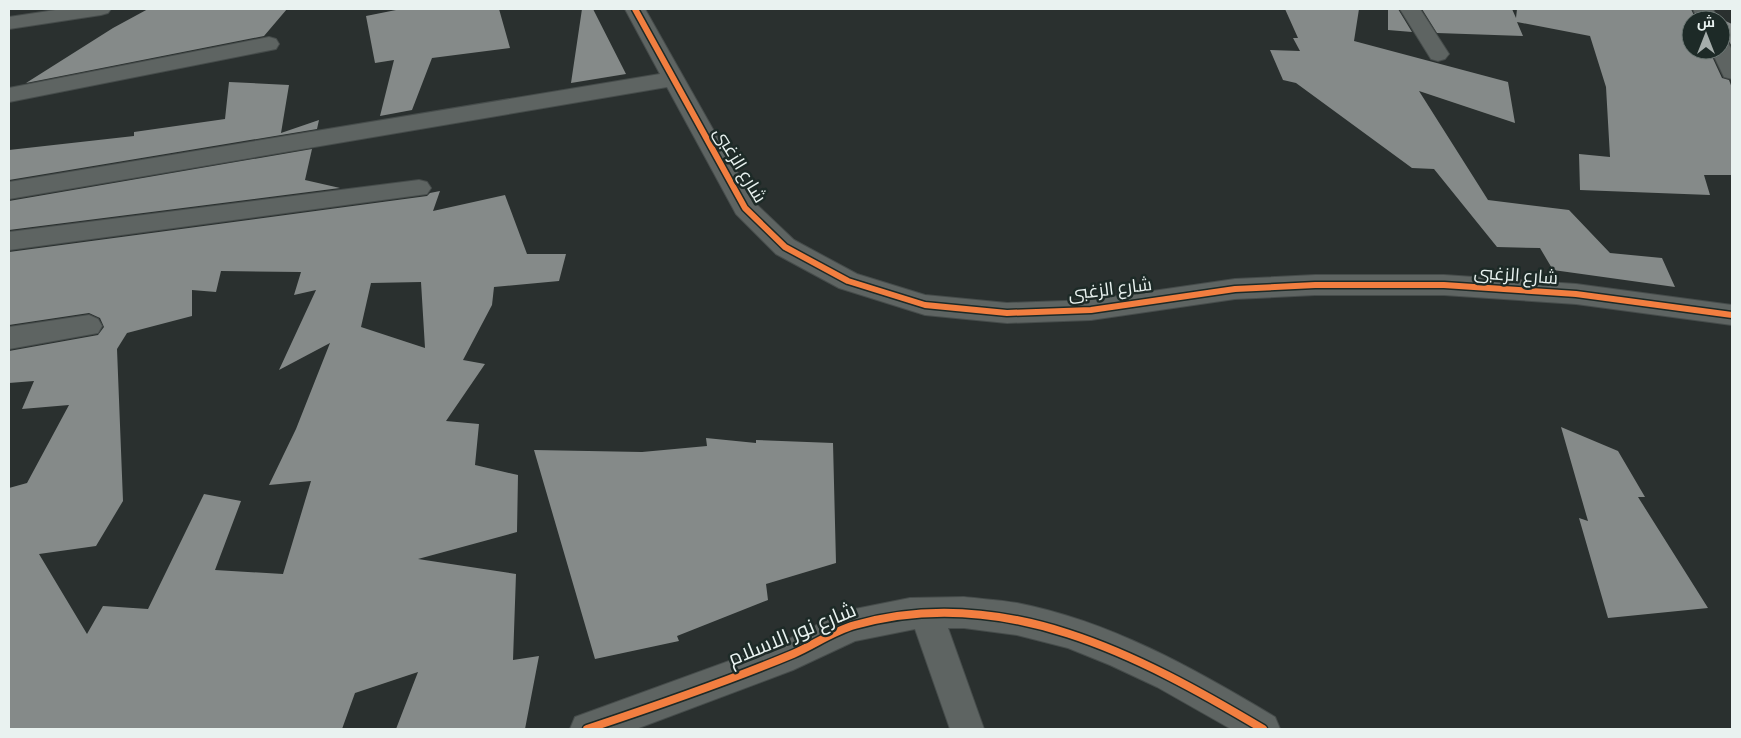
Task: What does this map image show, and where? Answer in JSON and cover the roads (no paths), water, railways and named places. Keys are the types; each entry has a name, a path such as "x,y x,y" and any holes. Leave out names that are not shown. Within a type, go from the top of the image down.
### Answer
{"street":[{"path":"9,23 101,9"},
{"name":"شارع الزغبى","path":"635,9 745,208 785,247 848,281 924,305 1007,313 1091,310 1235,289 1315,285 1444,285 1576,294 1732,315"},
{"path":"1410,9 1438,54"},
{"path":"9,95 269,44"},
{"path":"1726,60 1732,72"},
{"path":"9,191 675,79"},
{"path":"9,242 419,188"},
{"path":"9,338 89,326"},
{"path":"926,612 967,729"},
{"name":"شارع نور الاسلام","path":"587,729 665,703 800,651 853,626 885,618 926,612 968,612 1030,621 1095,641 1160,669 1263,729"}]}
